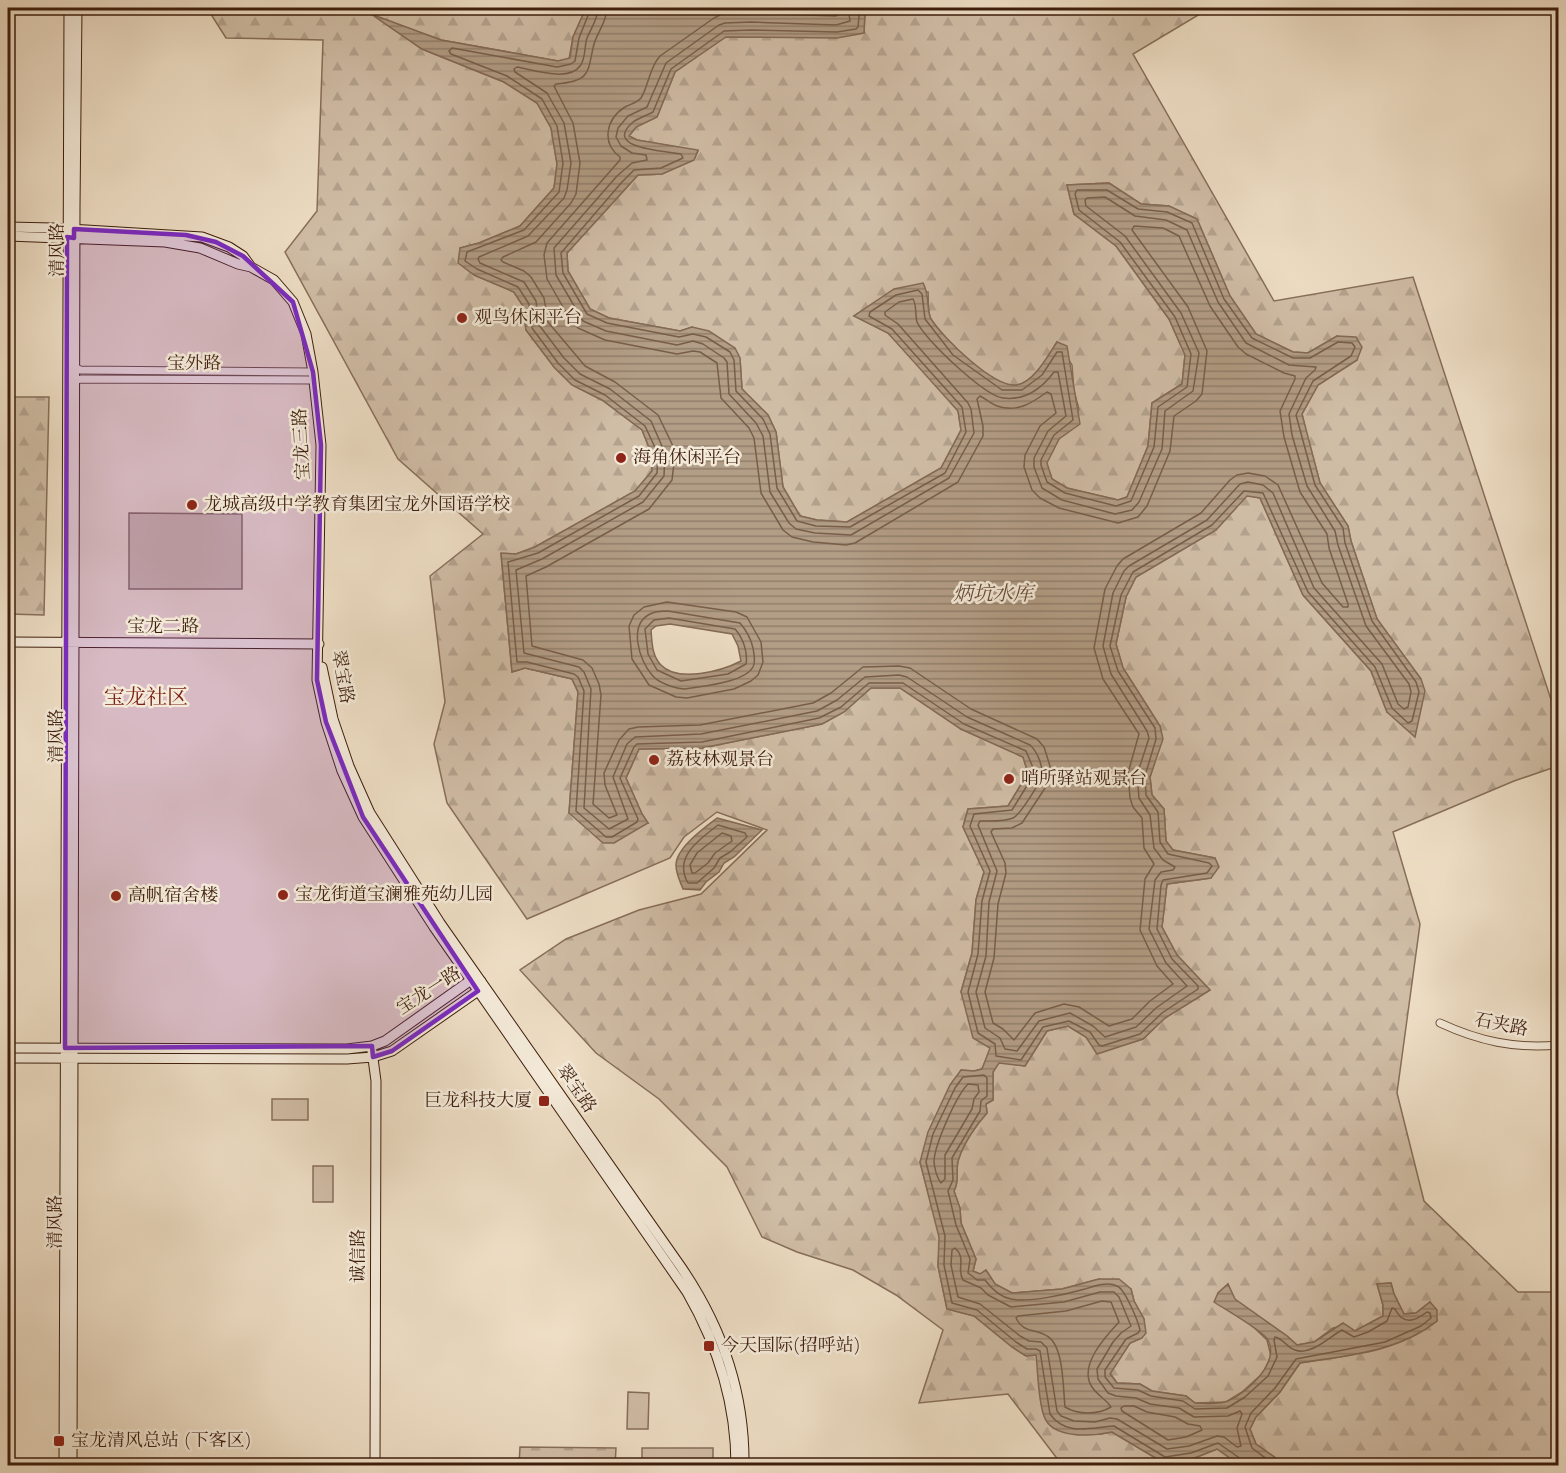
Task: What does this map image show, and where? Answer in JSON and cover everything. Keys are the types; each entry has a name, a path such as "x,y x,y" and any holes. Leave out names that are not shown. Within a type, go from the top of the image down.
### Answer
{"street":[{"name":"清风路","path":"64,1466 69,1053 71,233 69,8"},
{"name":"清风路","path":"70,643 74,381 71,233 77,8"},
{"name":"宝龙三路","path":"8,227 183,244 200,248 251,267 274,280 294,302 306,334 314,376 321,445 319,644"},
{"name":"宝龙三路","path":"8,236 71,233"},
{"name":"宝外路","path":"74,368 314,376"},
{"name":"宝外路","path":"74,381 81,379 314,376"},
{"name":"宝龙二路","path":"8,642 319,644"},
{"name":"翠宝路","path":"319,644 323,678 333,719 349,766 370,813 477,984 674,1271 702,1317 723,1372 734,1426 736,1466"},
{"name":"翠宝路","path":"477,984 681,1267 709,1312 732,1369 743,1427 744,1466"},
{"name":"宝龙一路","path":"8,1048 69,1053 347,1059 373,1057 392,1051 477,984"},
{"name":"宝龙一路","path":"8,1058 69,1053 372,1046 385,1041 477,984"},
{"name":"石夹路","path":"1440,1023 1476,1038 1498,1044 1519,1047 1558,1046"},
{"name":"诚信路","path":"372,1046 376,1081 375,1466"},
{"name":"清风路","path":"69,1053 72,1466"}],"highlighted area":[{"path":"74,229 186,235 216,242 243,256 293,302 313,372 321,445 317,680 326,722 363,817 478,991 392,1051 373,1057 372,1046 65,1048 67,237 74,238"}],"green space":[{"path":"207,8 586,8 573,37 569,59 558,61 441,40 374,16 422,49 504,82 537,103 551,128 557,164 554,188 520,226 479,243 460,248 474,275 514,292 523,306 526,330 554,367 572,385 602,400 642,430 652,455 652,471 635,491 535,547 516,554 501,554 512,672 525,668 572,679 578,692 569,813 648,823 626,778 639,749 702,748 822,724 844,712 871,688 900,688 961,729 1023,757 1028,773 1008,806 968,809 963,827 984,872 976,900 972,953 961,992 991,1048 982,1069 961,1070 920,1162 940,1237 938,1266 947,1309 974,1316 1026,1356 1036,1354 1053,1428 1082,1434 1112,1432 1164,1463 1192,1459 1217,1449 1240,1465 1062,1465 1008,1394 919,1403 943,1330 896,1295 853,1270 797,1252 762,1237 727,1167 659,1099 596,1053 520,970 566,939 639,910 701,894 767,830 717,812 684,837 670,858 527,919 447,803 434,744 445,702 430,576 483,534 398,459 285,252 317,211 323,40 226,38"},
{"path":"858,8 1210,8 1133,54 1274,301 1413,277 1558,721 1558,766 1514,781 1393,832 1420,924 1397,1093 1424,1201 1518,1292 1558,1292 1558,1465 1284,1465 1256,1444 1250,1429 1256,1417 1280,1392 1300,1363 1354,1355 1390,1346 1406,1340 1437,1321 1430,1302 1416,1313 1404,1314 1391,1283 1377,1284 1383,1305 1383,1316 1355,1331 1346,1325 1333,1328 1314,1342 1297,1345 1234,1299 1228,1284 1218,1293 1267,1340 1271,1356 1263,1373 1242,1392 1226,1402 1195,1403 1186,1396 1152,1391 1140,1384 1117,1383 1110,1373 1130,1343 1142,1338 1144,1319 1134,1301 1131,1289 1099,1279 1062,1289 1012,1293 995,1284 986,1270 980,1274 973,1271 976,1259 961,1223 960,1209 954,1191 961,1152 987,1113 986,1104 993,1100 993,1072 999,1062 1025,1066 1047,1031 1068,1026 1086,1037 1098,1053 1143,1039 1165,1018 1210,990 1177,955 1162,927 1167,884 1211,878 1215,858 1173,850 1166,841 1164,809 1152,795 1150,777 1162,739 1160,726 1123,668 1116,644 1126,597 1136,577 1216,530 1247,495 1260,498 1303,595 1371,671 1387,712 1421,679 1377,619 1348,526 1320,483 1302,414 1318,385 1357,360 1337,336 1308,353 1293,352 1256,334 1230,296 1197,219 1169,206 1141,204 1109,183 1067,185 1074,214 1116,246 1169,319 1185,355 1182,384 1152,403 1148,446 1127,497 1118,500 1067,488 1052,479 1046,463 1079,409 1074,391 1072,365 1057,342 1040,368 1029,379 1017,385 1007,384 970,361 937,327 930,316 928,292 877,301 854,316 888,333 958,411 961,430 941,468 847,522 817,520 800,516 783,487 776,432 768,415 742,389 740,359 692,327 680,331 609,318 590,309 568,271 567,253 638,175 662,174 694,160 698,151 637,140 629,136 636,127 657,117 675,72 726,36 864,33 865,12"},
{"path":"8,397 49,397 44,615 8,614"},
{"path":"129,513 242,514 242,589 129,589"},
{"path":"272,1099 308,1099 308,1120 272,1120"},
{"path":"313,1166 333,1166 333,1202 313,1202"},
{"path":"628,1392 649,1393 648,1429 627,1429"},
{"path":"520,1447 616,1448 615,1465 519,1465"},
{"path":"642,1448 713,1448 713,1465 642,1465"}],"water":[{"name":"炳坑水库","path":"586,8 858,8 865,12 864,33 837,38 726,37 675,72 657,117 636,127 629,136 637,140 698,150 694,160 662,174 638,175 567,253 568,271 590,309 609,318 680,331 692,327 709,331 735,348 740,358 742,389 768,415 776,432 783,487 800,516 817,520 847,522 941,468 961,430 958,411 888,333 854,316 894,289 923,283 931,319 937,327 957,349 983,371 1007,384 1017,385 1029,379 1040,368 1057,342 1067,346 1080,424 1059,439 1047,463 1052,479 1067,488 1118,500 1127,497 1148,446 1152,403 1182,384 1185,355 1169,319 1116,246 1074,214 1067,185 1109,183 1141,204 1169,206 1197,219 1230,296 1256,334 1293,352 1308,353 1337,336 1356,337 1362,347 1357,360 1318,385 1302,414 1320,483 1348,526 1377,619 1421,679 1425,691 1415,737 1387,712 1371,671 1303,595 1260,498 1247,496 1216,530 1136,577 1126,597 1116,644 1123,668 1160,726 1163,739 1150,777 1152,795 1164,809 1166,841 1173,850 1215,858 1219,867 1211,878 1167,884 1162,927 1177,955 1210,990 1165,1018 1143,1039 1097,1054 1086,1037 1068,1026 1047,1031 1025,1066 999,1063 993,1072 993,1100 986,1104 987,1113 961,1152 954,1191 960,1208 961,1223 976,1259 973,1271 980,1274 986,1270 995,1284 1012,1293 1062,1289 1099,1279 1119,1279 1131,1289 1134,1301 1144,1319 1146,1333 1142,1338 1130,1343 1110,1374 1117,1383 1140,1384 1152,1391 1186,1396 1195,1403 1220,1403 1236,1397 1260,1376 1269,1358 1271,1349 1268,1340 1214,1302 1218,1293 1228,1284 1235,1299 1297,1345 1314,1342 1343,1323 1355,1331 1383,1316 1383,1305 1377,1284 1391,1283 1404,1314 1416,1313 1430,1302 1437,1310 1437,1321 1406,1340 1372,1351 1300,1363 1280,1392 1256,1417 1250,1429 1256,1444 1284,1465 1240,1465 1217,1449 1192,1459 1164,1463 1112,1432 1085,1435 1064,1433 1055,1429 1048,1424 1042,1409 1036,1355 1026,1356 974,1316 947,1309 938,1266 939,1237 920,1162 928,1132 950,1085 961,1070 982,1069 990,1048 973,1038 961,992 972,953 976,900 984,872 963,827 968,809 1008,806 1028,773 1023,757 961,729 900,688 871,688 844,712 822,724 702,748 639,749 626,778 648,823 614,843 603,843 569,813 578,692 572,679 525,668 512,672 501,553 516,554 535,547 635,491 652,471 652,455 642,430 602,400 572,385 554,367 526,330 523,306 514,292 474,275 458,263 460,248 479,243 520,226 554,188 557,164 551,128 537,103 504,82 422,49 371,14 441,40 558,61 570,58 573,37","holes":["670,624 732,634 738,646 741,661 712,671 689,674 678,673 661,665 654,653 651,630 656,626"]},
{"path":"717,818 762,830 734,857 724,863 719,872 700,890 683,889 677,871 677,859 686,845"}],"place":[{"name":"观鸟休闲平台","path":"462,318"},
{"name":"海角休闲平台","path":"621,458"},
{"name":"龙城高级中学教育集团宝龙外国语学校","path":"192,505"},
{"name":"荔枝林观景台","path":"654,760"},
{"name":"哨所驿站观景台","path":"1009,779"},
{"name":"宝龙街道宝澜雅苑幼儿园","path":"283,895"},
{"name":"高帆宿舍楼","path":"116,896"},
{"name":"巨龙科技大厦","path":"544,1101"},
{"name":"今天国际(招呼站)","path":"709,1346"},
{"name":"宝龙清风总站 (下客区)","path":"59,1441"}],"district":[{"name":"宝龙社区","path":"146,698"}]}
